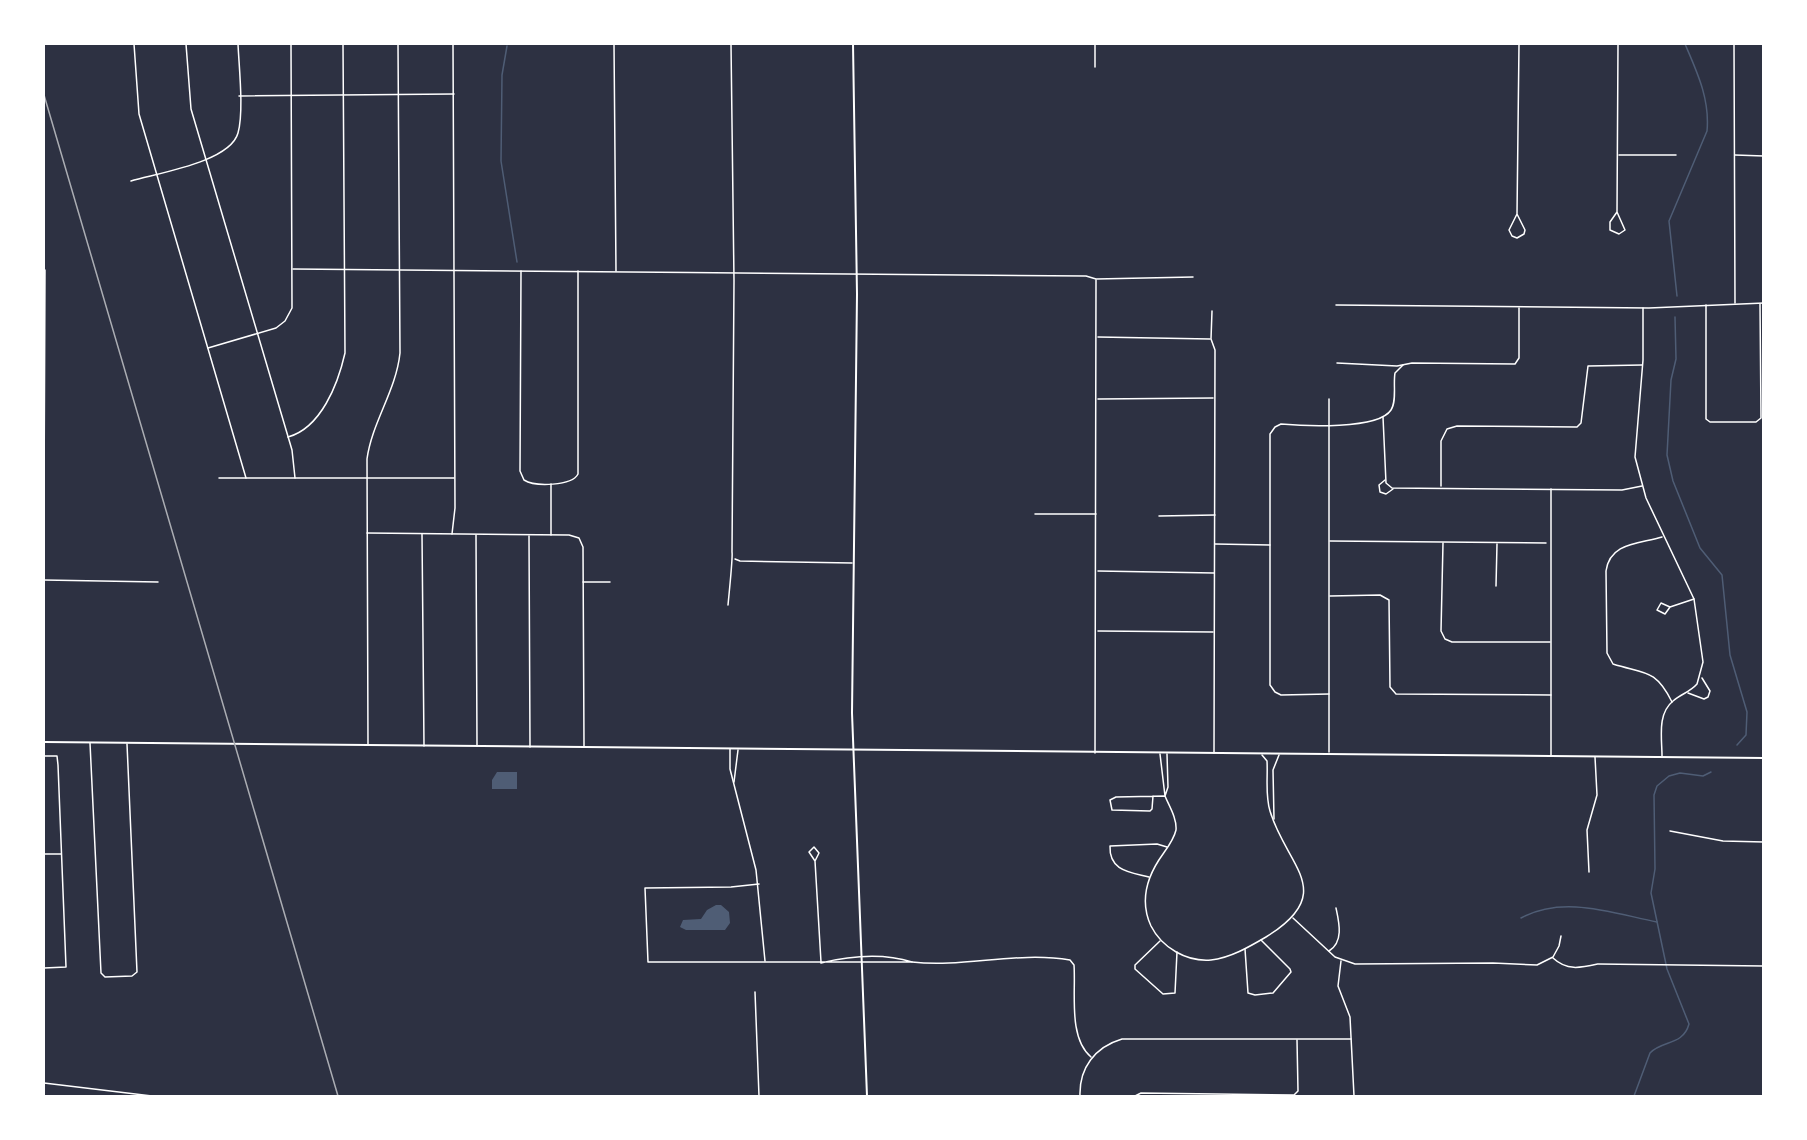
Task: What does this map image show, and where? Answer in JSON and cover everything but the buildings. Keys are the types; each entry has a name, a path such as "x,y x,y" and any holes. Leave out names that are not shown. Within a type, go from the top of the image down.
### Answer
{"street":[{"path":"134,44 138,106 246,478"},
{"path":"186,44 189,98 288,436 294,458 295,478"},
{"path":"131,181 224,152 235,139 239,126 238,44"},
{"path":"208,348 276,328 289,314 293,302 291,44"},
{"path":"288,436 306,429 318,417 341,366 346,341 343,44"},
{"path":"368,745 366,478 371,439 393,385 399,363 398,44"},
{"path":"452,534 455,478 453,44"},
{"path":"614,44 616,272"},
{"path":"728,605 729,573 734,558 732,552 734,274 731,44"},
{"path":"853,44 857,276 852,751 867,1096"},
{"path":"1095,44 1095,67"},
{"path":"1517,214 1525,230 1524,234 1517,238 1512,236 1509,230 1517,214 1519,44"},
{"path":"1617,212 1610,222 1610,230 1619,234 1625,230 1625,225 1617,212 1618,44"},
{"path":"1734,44 1735,304"},
{"path":"239,96 454,94"},
{"path":"1618,155 1676,155"},
{"path":"1734,155 1764,156"},
{"path":"293,269 455,268 857,276 1086,276 1096,279 1193,277"},
{"path":"44,500 45,270"},
{"path":"520,270 520,471 529,483 570,483 576,479 579,470 578,271"},
{"path":"1095,753 1098,571 1096,279"},
{"path":"1706,304 1707,420 1759,421 1760,304"},
{"path":"1336,305 1643,308 1706,304 1764,304"},
{"path":"1337,363 1403,366 1517,362 1519,306"},
{"path":"1643,308 1642,365 1635,452 1642,486 1663,537 1694,599 1703,662 1701,676 1687,693 1671,702 1662,720 1662,757"},
{"path":"1212,311 1211,339 1215,350 1214,753"},
{"path":"1097,337 1211,339"},
{"path":"1441,488 1441,441 1447,429 1457,426 1579,426 1586,367 1590,365 1642,365"},
{"path":"1329,694 1281,695 1271,687 1270,436 1275,427 1281,424 1356,424 1383,416 1393,407 1394,376 1403,366"},
{"path":"1097,399 1214,398"},
{"path":"1329,399 1329,755"},
{"path":"1383,416 1388,487 1622,490 1642,486"},
{"path":"219,478 455,478"},
{"path":"1386,480 1380,483 1380,492 1386,494 1394,488"},
{"path":"551,483 552,535"},
{"path":"1551,489 1551,756"},
{"path":"1035,514 1097,514"},
{"path":"1159,516 1215,515"},
{"path":"366,533 572,535 579,538 583,547 584,748"},
{"path":"422,534 423,746"},
{"path":"476,534 477,747"},
{"path":"529,535 530,747"},
{"path":"1663,537 1621,548 1609,560 1606,571 1607,653 1613,664 1636,668 1652,676 1663,687 1671,702"},
{"path":"1329,541 1546,543"},
{"path":"1443,542 1442,631 1445,639 1452,642 1551,642"},
{"path":"1496,585 1497,543"},
{"path":"1215,544 1271,545"},
{"path":"734,558 740,561 853,563"},
{"path":"1098,571 1214,573"},
{"path":"44,580 158,582"},
{"path":"583,582 610,582"},
{"path":"1329,596 1380,596 1389,600 1390,687 1396,694 1551,695"},
{"path":"1670,607 1694,599"},
{"path":"1097,631 1214,632"},
{"path":"1687,693 1704,699 1708,698 1710,691 1701,676"},
{"path":"44,742 1764,758"},
{"path":"90,742 101,973 103,976 114,977 132,976 137,972 127,743"},
{"path":"730,749 734,783 759,884 765,962"},
{"path":"734,783 738,750"},
{"path":"1160,753 1162,786 1176,827 1168,847 1149,877 1146,911 1153,929 1161,940 1177,952 1198,959 1212,960 1260,940 1292,917 1302,901 1303,882 1268,803 1267,761 1262,754"},
{"path":"1165,795 1168,787 1167,753"},
{"path":"1274,820 1273,770 1279,755"},
{"path":"44,756 57,756 66,967 44,968"},
{"path":"1589,872 1587,830 1597,795 1595,756"},
{"path":"1153,796 1150,811 1111,808 1112,797 1165,795"},
{"path":"1670,831 1723,841 1764,842"},
{"path":"1149,877 1115,866 1111,858 1110,846 1112,844 1158,844 1168,847"},
{"path":"44,854 62,854"},
{"path":"815,861 821,963"},
{"path":"759,884 731,887 645,888 648,962 947,963 987,958 1072,961 1075,968 1078,1038 1081,1047 1091,1058"},
{"path":"1328,951 1337,942 1340,927 1336,908"},
{"path":"1292,917 1328,951 1342,961 1355,964 1493,963 1532,966 1552,957 1561,936"},
{"path":"1161,940 1135,966 1163,994 1175,993 1177,952"},
{"path":"1245,948 1248,993 1255,995 1273,993 1291,972 1260,940"},
{"path":"821,963 861,957 897,958 912,962"},
{"path":"1552,957 1562,965 1572,968 1598,964 1763,966"},
{"path":"1342,961 1338,986 1350,1017 1354,1096"},
{"path":"755,992 759,1096"},
{"path":"1080,1096 1081,1078 1091,1058 1105,1046 1131,1038 1351,1039"},
{"path":"1135,1096 1141,1093 1294,1095 1298,1091 1297,1038"},
{"path":"44,1083 152,1096"}],"water":[{"path":"497,772 517,772 517,789 492,789 492,780"},
{"path":"721,905 729,912 730,923 725,930 686,930 680,927 683,920 701,919 707,910"}],"waterway":[{"path":"1677,296 1669,221 1707,131 1705,97 1685,44"},
{"path":"507,46 502,75 501,161 517,262"},
{"path":"1675,317 1676,359 1671,380 1667,455 1673,481 1700,548 1722,575 1730,655 1747,712 1746,735 1737,745"},
{"path":"1634,1096 1650,1053 1682,1036 1689,1024 1667,969 1651,893 1655,869 1654,795 1657,786 1669,776 1680,773 1703,776 1711,772"},
{"path":"1521,918 1537,911 1571,907 1588,908 1657,922"},
{"path":"1605,1096 1620,1096"}],"railway":[{"path":"44,95 338,1096"}]}
